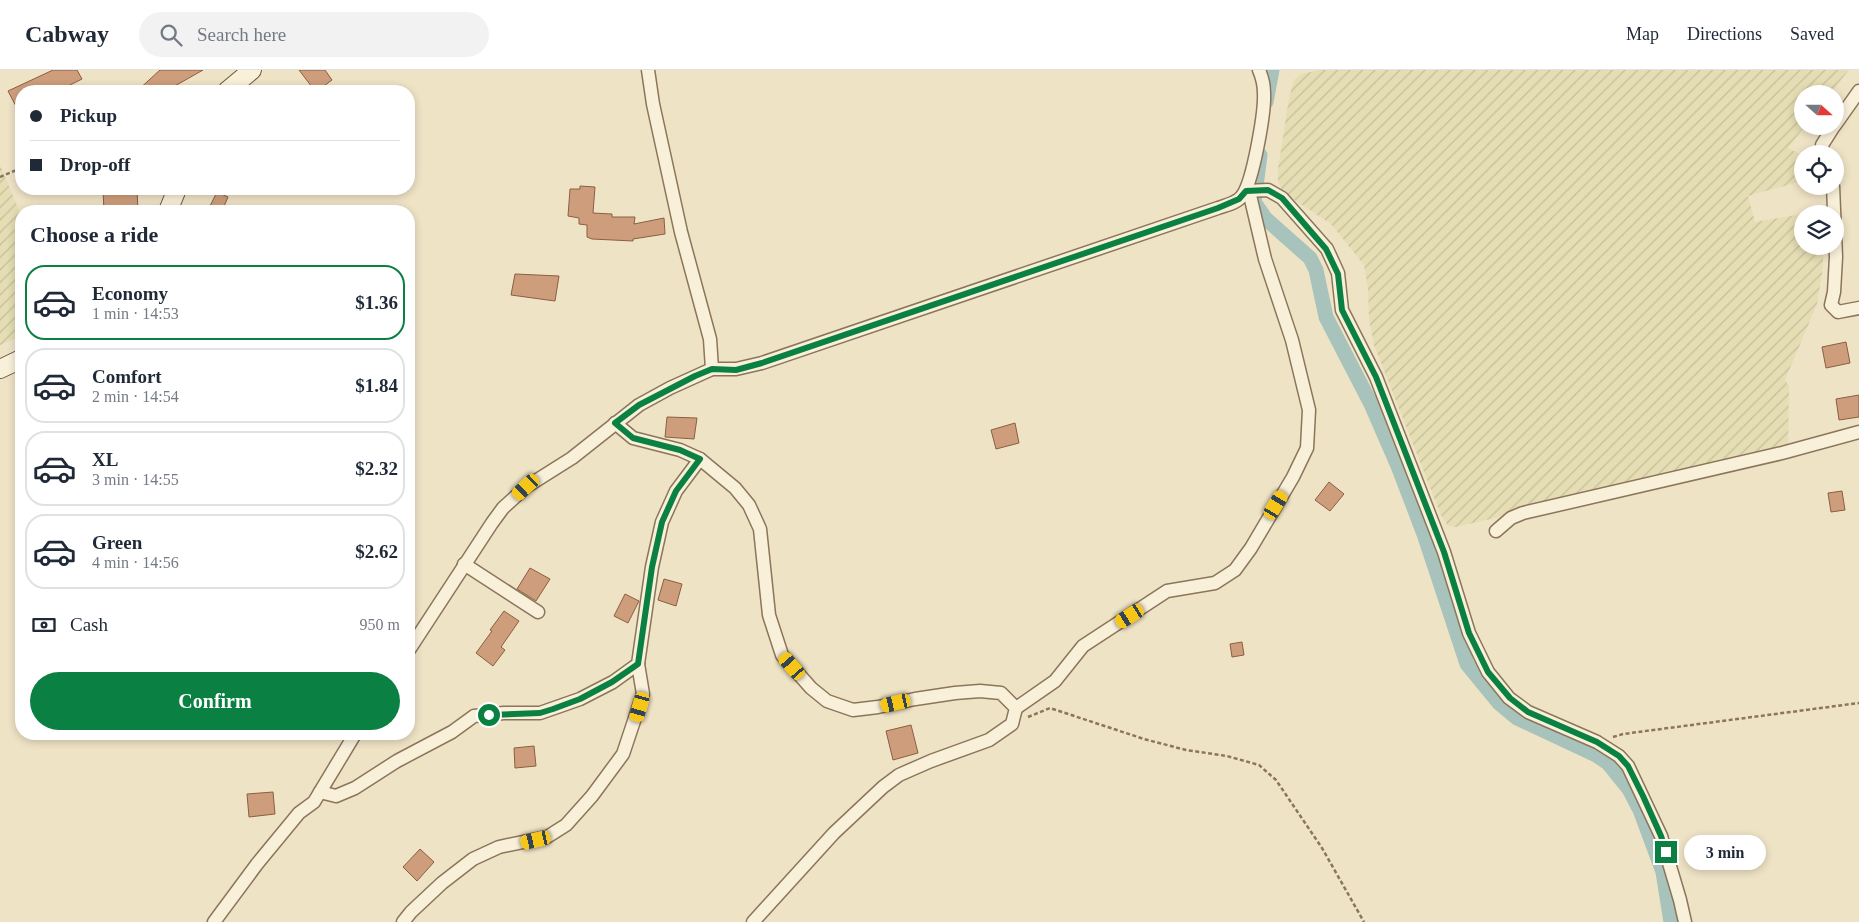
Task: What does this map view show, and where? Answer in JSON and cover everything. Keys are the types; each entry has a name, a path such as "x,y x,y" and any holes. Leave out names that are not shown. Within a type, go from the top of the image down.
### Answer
{"main road":[{"path":"234,85 252,70"},
{"path":"0,369 15,362"}],"street":[{"path":"648,70 653,104 682,232 710,339 712,369"},
{"path":"753,922 834,833 883,787 899,775 931,760 989,740 1012,724 1016,708 1055,681 1084,646 1167,590 1215,583 1235,570 1251,548 1294,477 1307,448 1309,410 1292,340 1265,259 1250,191 1263,110 1264,92 1259,70"},
{"path":"1844,112 1859,91"},
{"path":"415,641 497,515 514,498 526,487 572,458 639,405 678,384 712,369 736,370 762,363 1218,208 1239,199 1250,191 1268,190 1282,198 1326,249 1338,274 1342,310 1376,377 1444,552 1469,633 1488,672 1510,698 1528,712 1597,742 1619,756 1628,766 1661,836 1680,900 1684,922"},
{"path":"1833,195 1836,257 1834,292 1831,305 1838,312 1859,308"},
{"path":"615,423 633,438 680,450 700,459 735,488 749,505 760,529 769,615 782,655 810,688 828,701 853,710 915,699 980,691 1001,692 1016,708"},
{"path":"1496,530 1511,518 1523,512 1774,455 1859,432"},
{"path":"403,922 442,883 473,859 499,847 547,837 566,825 592,796 623,754 643,694 638,664 652,567 662,522 676,491 700,459"},
{"path":"464,564 538,612"},
{"path":"320,792 336,796 355,788 397,761 452,732 474,716 504,713 540,713 580,699 612,682 638,664"},
{"path":"214,922 257,864 299,813 314,802 351,740"}],"path":[{"path":"0,177 15,171"},
{"path":"1597,742 1623,734 1859,703"},
{"path":"1012,724 1050,708 1144,739 1186,750 1227,756 1259,765 1276,780 1322,848 1364,922"}],"shaded area":[{"path":"1320,70 1849,70 1837,85 1794,85 1794,135 1798,135 1788,148 1794,151 1794,183 1748,196 1755,222 1794,215 1794,255 1823,255 1817,304 1785,380 1789,386 1788,450 1456,527 1448,526 1441,515 1374,345 1369,319 1368,288 1364,265 1331,224 1293,199 1283,191 1278,182 1278,169 1289,98 1294,80 1301,74"},
{"path":"0,165 17,205 15,205 15,339 0,345"}],"building":[{"path":"53,70 77,70 82,79 70,85 21,85"},
{"path":"160,70 203,70 177,85 144,85"},
{"path":"299,70 325,70 332,80 325,85 310,85"},
{"path":"15,88 15,104 8,91"},
{"path":"580,186 595,187 593,213 612,214 612,217 635,217 634,224 664,218 665,234 633,239 633,241 592,239 587,237 587,225 579,224 579,218 568,216 570,189 580,189"},
{"path":"103,195 137,195 138,205 104,205"},
{"path":"216,195 228,197 225,205 210,205"},
{"path":"515,274 559,276 555,301 511,295"},
{"path":"1846,342 1850,363 1826,368 1822,347"},
{"path":"1859,395 1859,417 1839,420 1836,399"},
{"path":"667,417 697,418 694,439 665,437"},
{"path":"1015,423 1019,443 996,449 991,430"},
{"path":"1329,482 1344,494 1330,511 1315,500"},
{"path":"1842,491 1845,510 1831,512 1828,493"},
{"path":"530,568 550,579 536,601 517,589"},
{"path":"664,579 682,584 676,606 658,600"},
{"path":"625,594 639,601 628,623 614,616"},
{"path":"504,611 519,621 501,647 505,650 493,666 476,653"},
{"path":"1242,642 1244,655 1232,657 1230,644"},
{"path":"911,725 918,753 893,760 886,731"},
{"path":"534,746 536,766 515,768 514,748"},
{"path":"273,792 275,814 249,817 247,794"},
{"path":"420,849 434,862 417,881 403,867"}],"waterway":[{"path":"1266,102 1272,70"},
{"path":"1260,155 1254,202 1265,218 1310,258 1316,270 1326,317 1371,404 1398,466 1424,534 1467,664 1499,703 1517,718 1596,755 1608,763 1629,789 1640,810 1663,872 1671,922"}],"route":[{"path":"489,715 540,713 553,709 580,699 612,682 638,664 652,567 662,522 676,491 700,459 680,450 633,438 623,431 615,423 639,405 670,388 712,369 736,370 762,363 1218,208 1239,199 1246,191 1268,190 1282,198 1326,249 1338,274 1342,310 1376,377 1444,552 1469,633 1488,672 1510,698 1528,712 1597,742 1619,756 1628,766 1643,796 1666,852"}]}
